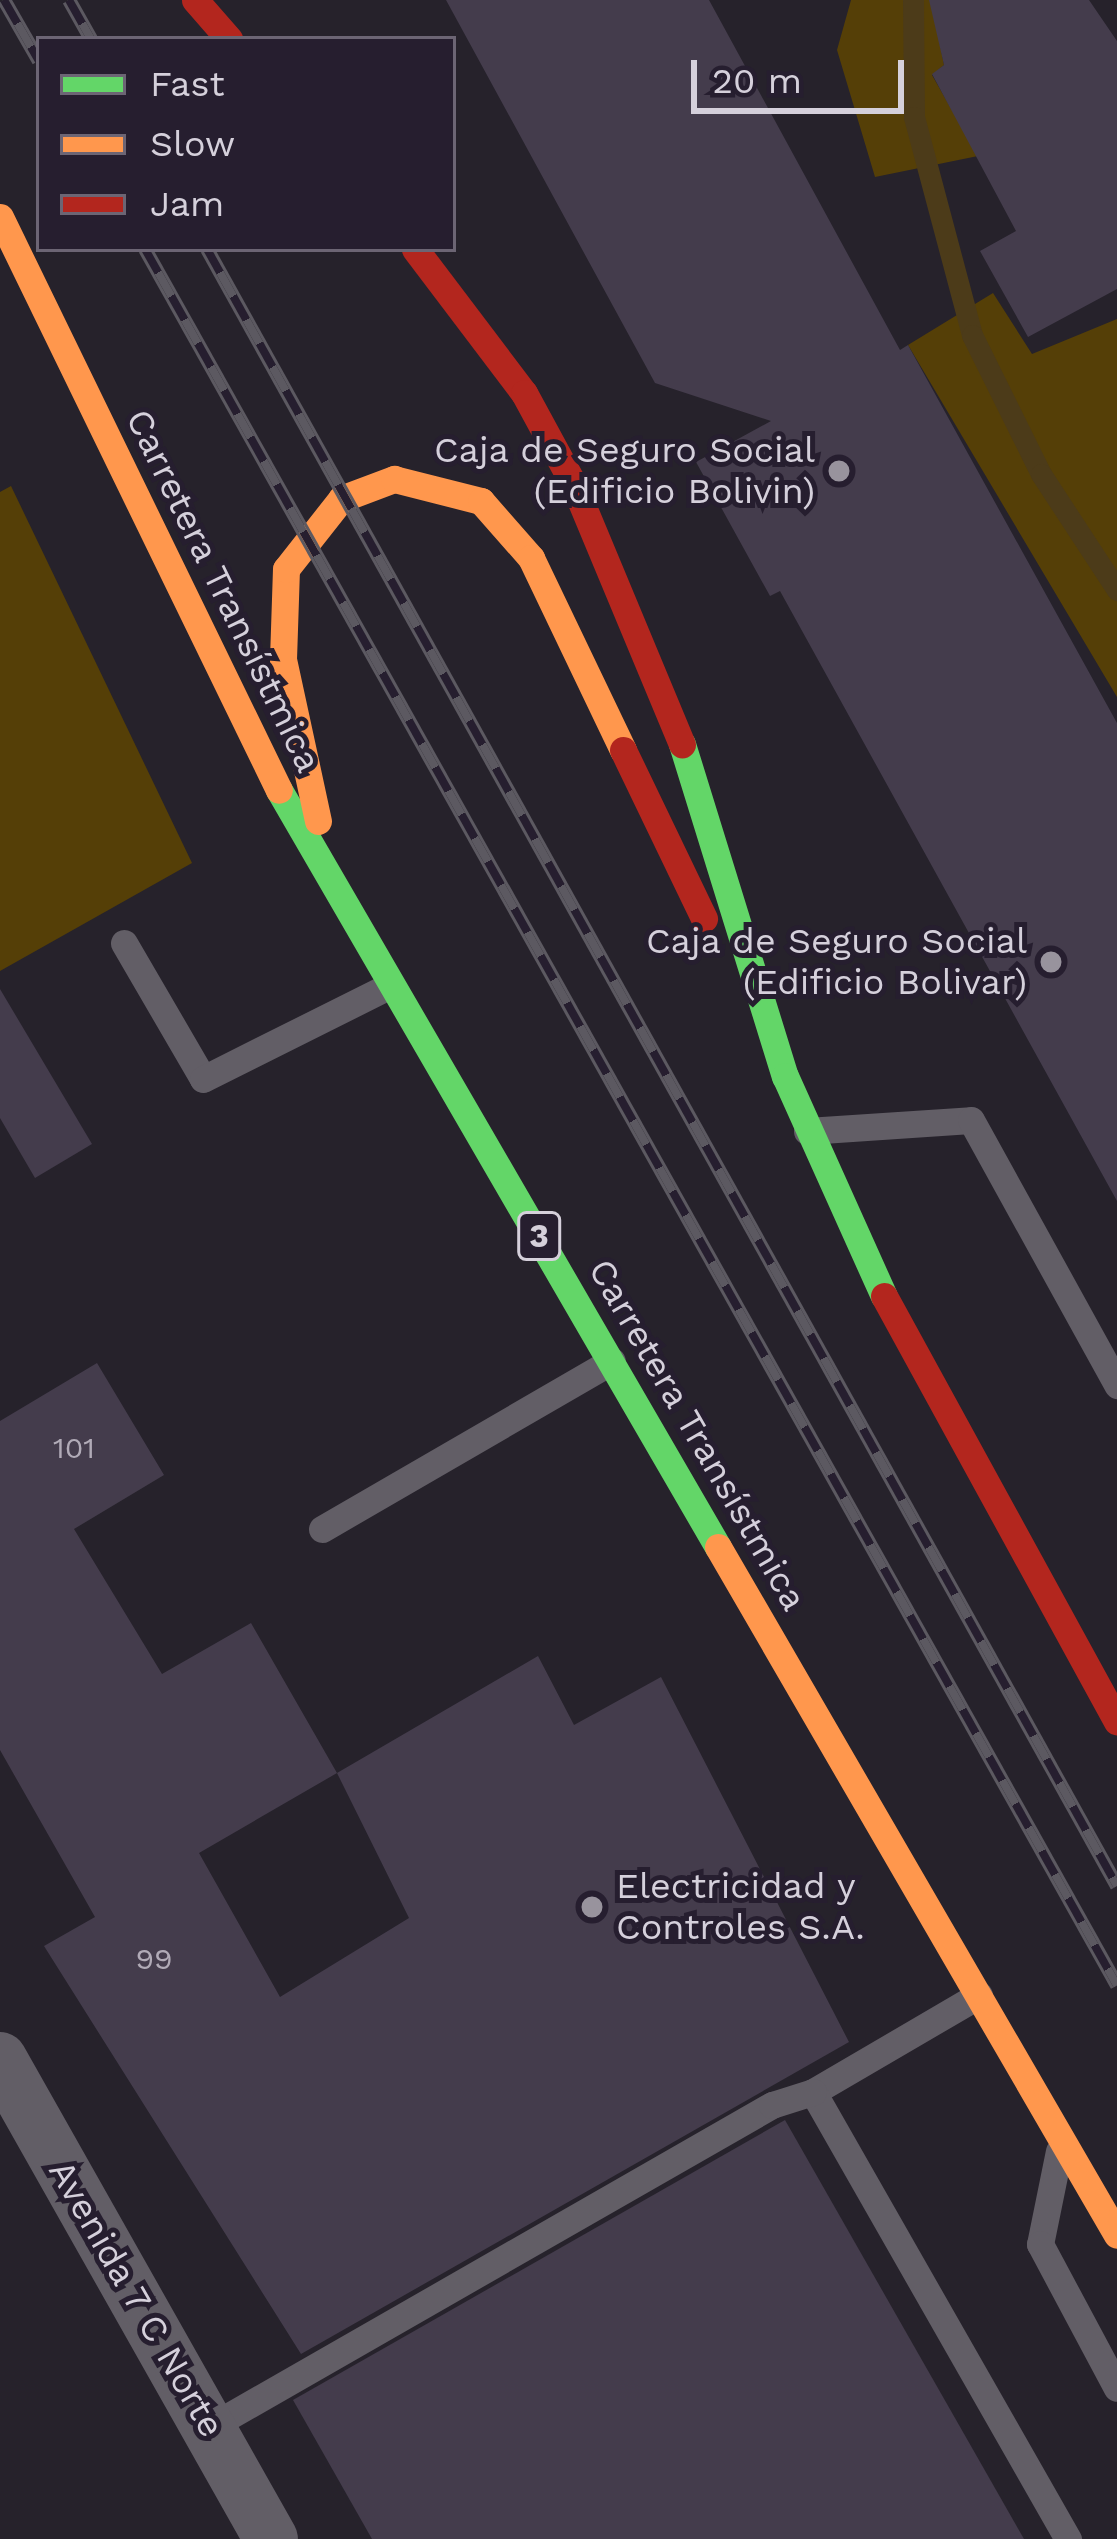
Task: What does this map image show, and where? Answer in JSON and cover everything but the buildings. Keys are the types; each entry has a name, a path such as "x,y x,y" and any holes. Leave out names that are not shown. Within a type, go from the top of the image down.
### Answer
{"main road":[{"path":"195,0 226,36"},
{"name":"Carretera Transístmica","path":"0,217 214,668 333,886 983,1993 1117,2235"},
{"path":"418,252 524,394 619,581 665,690 785,1076"},
{"path":"333,886 283,659 286,568 341,499 394,479 439,482 482,501 531,558 785,1076 885,1305 1117,1721"}],"street":[{"name":"Avenida 7 C Norte","path":"0,2059 271,2539"}],"lane":[{"path":"124,943 203,1079 391,985"},
{"path":"807,1131 971,1120 1117,1385"},
{"path":"322,1528 612,1361"},
{"path":"1088,1670 1117,1654"},
{"path":"210,2427 983,1993"},
{"path":"813,2092 1068,2539"},
{"path":"1062,2135 1040,2244 1117,2388"}],"shaded area":[{"path":"851,0 931,0 944,65 932,75 978,156 875,177 837,50"},
{"path":"993,293 1032,354 1117,319 1117,697 908,345"},
{"path":"11,486 192,863 0,971 0,492"}],"waterway":[{"path":"913,0 914,117 972,335 1041,474 1117,590"}],"railway":[{"path":"4,0 36,56"},
{"path":"69,0 89,36"},
{"path":"147,252 1117,1985"},
{"path":"209,252 1117,1886"}],"traffic: fast":[{"path":"682,744 785,1076 884,1296"},
{"path":"279,790 718,1547"}],"traffic: slow":[{"path":"0,217 279,790"},
{"path":"318,821 283,659 286,569 341,499 394,479 481,501 531,558 623,750"},
{"path":"718,1547 1117,2235"}],"traffic: jam":[{"path":"195,0 226,36"},
{"path":"417,252 524,393 574,485 682,744"},
{"path":"623,750 704,918"},
{"path":"884,1296 1117,1721"}],"place":[{"name":"Caja de Seguro Social (Edificio Bolivin)","path":"839,471"},
{"name":"Caja de Seguro Social (Edificio Bolivar)","path":"1051,962"},
{"name":"Electricidad y Controles S.A.","path":"592,1907"}]}
